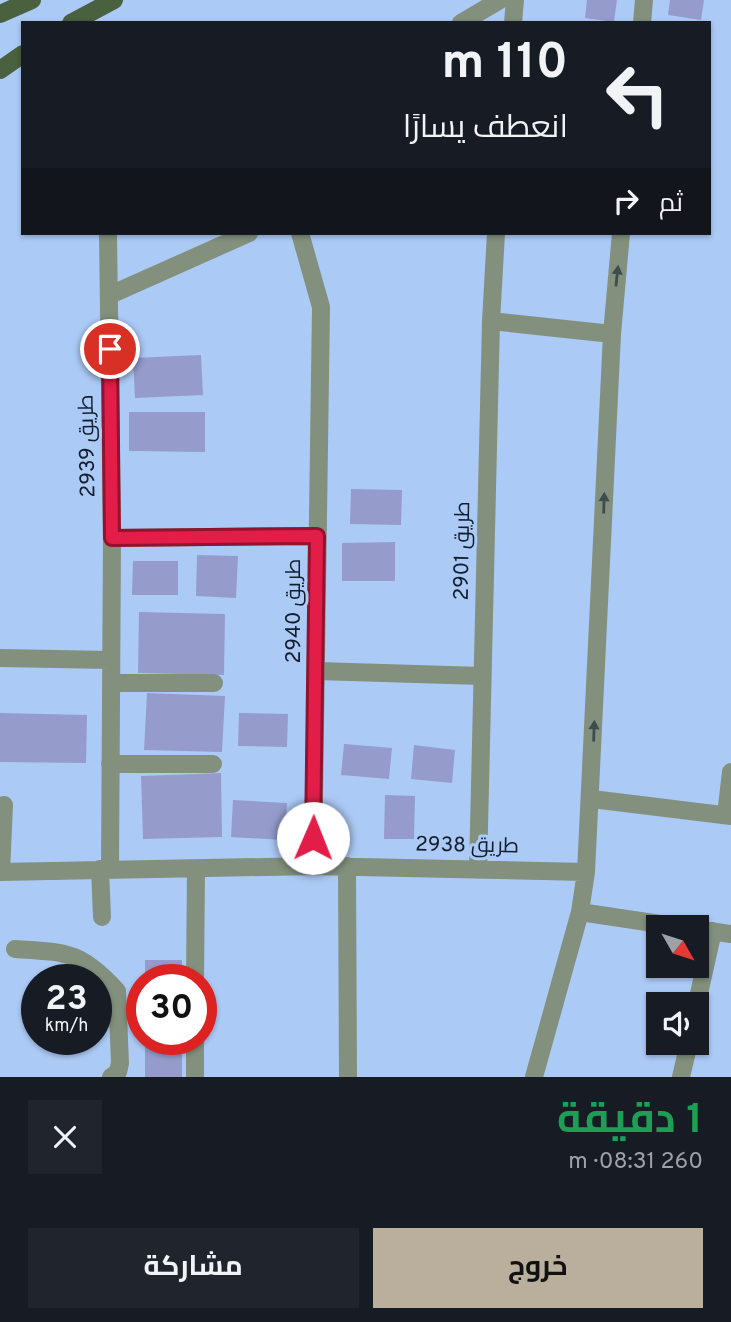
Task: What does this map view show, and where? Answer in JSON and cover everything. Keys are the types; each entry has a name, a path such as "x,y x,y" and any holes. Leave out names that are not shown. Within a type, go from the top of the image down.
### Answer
{"main road":[{"path":"1,13 32,0"},
{"path":"75,21 114,0"},
{"path":"0,56 21,48"},
{"path":"0,70 21,55"}],"street":[{"path":"464,21 500,0"},
{"path":"513,21 515,0"},
{"path":"642,21 644,0"},
{"name":"طريق 2939","path":"102,917 110,764 111,683 108,235"},
{"path":"110,295 245,235"},
{"name":"طريق 2940","path":"301,235 320,307 313,866"},
{"name":"طريق 2901","path":"478,870 491,321 496,235"},
{"path":"534,1077 580,912 586,872 592,799 611,334 621,235"},
{"path":"491,321 611,334"},
{"path":"112,538 317,536"},
{"path":"0,657 111,660"},
{"path":"317,671 482,676"},
{"path":"111,683 215,683"},
{"path":"110,764 213,764"},
{"path":"592,799 729,816 731,772"},
{"path":"1,872 4,805"},
{"path":"347,866 348,1077"},
{"name":"طريق 2938","path":"1,872 347,866 586,872"},
{"path":"195,964 196,869"},
{"path":"580,912 646,922"},
{"path":"709,931 731,934"},
{"path":"15,949 66,953 85,961 117,992 120,1063 118,1072 111,1077"},
{"path":"195,1055 195,1077"},
{"path":"681,1077 686,1055"}],"building":[{"path":"587,0 617,0 614,21 585,18"},
{"path":"670,0 704,0 701,20 668,15"},
{"path":"201,355 203,395 135,398 133,358"},
{"path":"129,412 205,412 205,452 129,451"},
{"path":"351,489 402,490 401,525 350,524"},
{"path":"395,542 395,581 342,581 342,543"},
{"path":"197,555 238,556 236,598 196,596"},
{"path":"133,561 178,561 178,595 132,595"},
{"path":"139,612 225,614 224,675 138,673"},
{"path":"147,693 225,696 222,752 144,750"},
{"path":"0,713 87,715 86,763 0,762"},
{"path":"239,713 288,714 287,747 238,746"},
{"path":"344,744 392,748 389,779 341,775"},
{"path":"414,745 455,750 452,783 411,779"},
{"path":"221,773 222,837 143,839 141,776"},
{"path":"385,795 415,796 414,839 384,839"},
{"path":"233,800 287,803 285,840 231,837"},
{"path":"145,960 182,960 182,964 145,964"},
{"path":"145,1055 182,1055 182,1077 145,1077"}],"route":[{"path":"110,349 112,538 317,536 313,838"}]}
